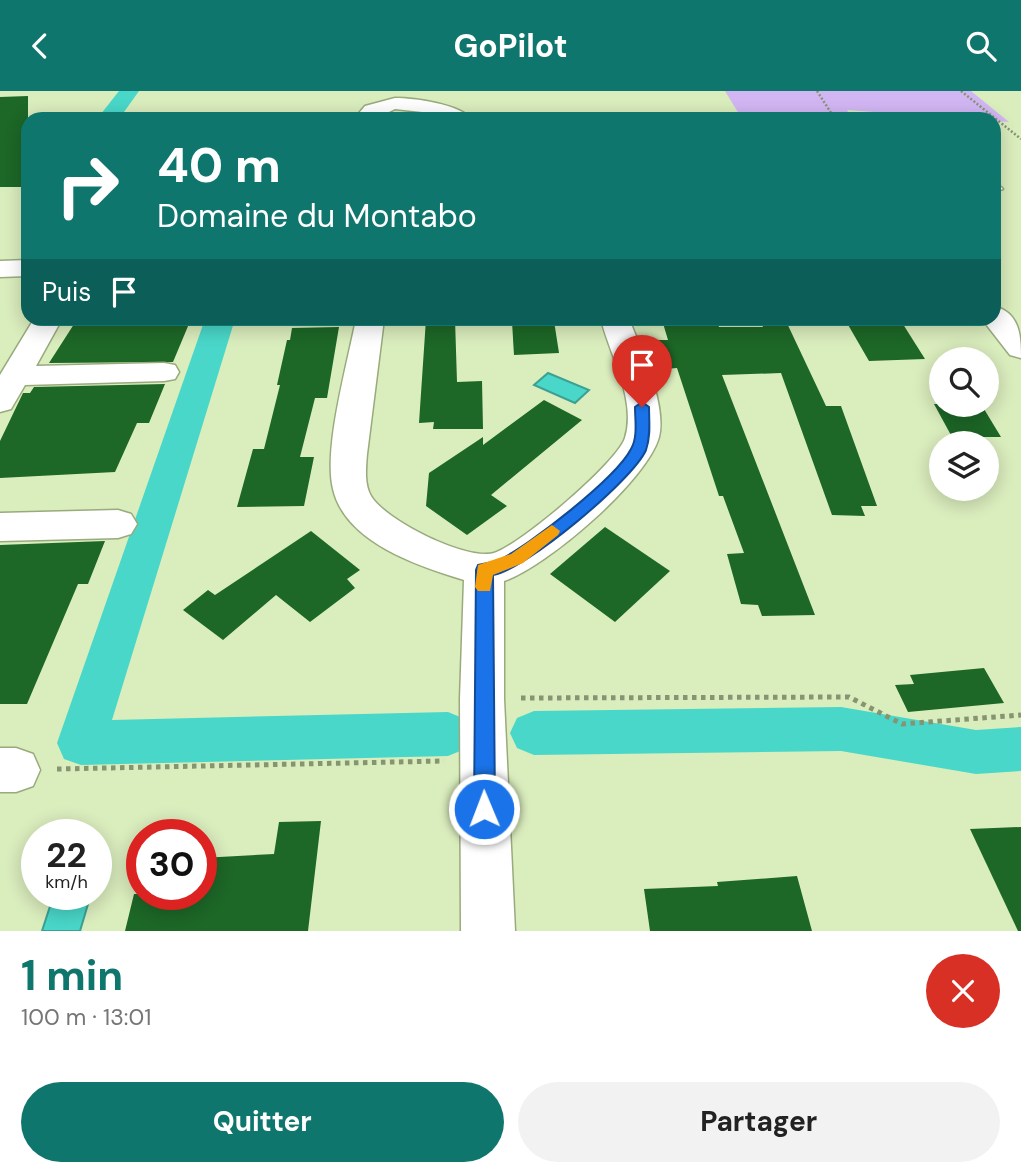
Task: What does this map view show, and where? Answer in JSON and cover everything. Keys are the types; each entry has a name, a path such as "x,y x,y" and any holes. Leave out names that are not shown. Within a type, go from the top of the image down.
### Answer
{"street":[{"path":"368,112 382,96 420,103 443,112"},
{"path":"0,269 21,268"},
{"path":"1001,324 1021,349"},
{"path":"7,389 44,326"},
{"path":"369,326 348,473 355,500 370,518 432,554 469,569 484,570 500,568 527,552 618,476 638,451 642,436 642,407 617,326"},
{"path":"7,389 164,372"},
{"path":"0,527 118,524"},
{"path":"484,570 482,699 488,931"}],"path":[{"path":"817,91 830,112"},
{"path":"961,91 987,112"},
{"path":"1001,123 1021,139"},
{"path":"482,699 849,697 902,724 1021,715"},
{"path":"8,770 483,760"}],"shaded area":[{"path":"725,91 971,91 997,112 847,110 848,112 738,112"}],"water":[{"path":"548,373 589,390 575,403 534,385"},
{"path":"49,910 86,910 80,931 42,931"}],"building":[{"path":"28,96 28,112 21,112 21,187 0,187 0,97"},
{"path":"73,326 188,326 173,362 49,363"},
{"path":"426,326 455,326 457,382 482,381 483,429 433,429 434,422 419,423"},
{"path":"512,326 555,326 559,353 514,355"},
{"path":"664,326 788,326 826,406 841,406 877,506 861,506 865,516 832,515 781,373 722,375 815,615 762,616 758,605 741,604 727,554 744,553 723,496 719,496 677,368 665,369 657,340 668,340"},
{"path":"849,326 904,326 925,359 869,361"},
{"path":"339,327 327,398 315,398 300,457 314,457 304,506 237,507 253,449 264,449 280,385 277,385 287,340 290,340 292,328"},
{"path":"165,384 149,423 137,423 115,472 0,478 0,441 23,393 30,393 34,387"},
{"path":"544,400 582,420 491,495 507,506 467,535 426,506 429,473 483,437 483,445"},
{"path":"941,417 989,417 997,431 949,431"},
{"path":"605,527 670,571 615,622 550,574"},
{"path":"311,531 360,570 347,579 355,588 310,622 276,595 223,640 183,610 208,590 215,595"},
{"path":"105,541 88,584 78,584 27,704 0,704 0,545"},
{"path":"984,668 1004,703 908,712 895,685 914,684 910,675"},
{"path":"321,821 308,931 125,931 130,910 217,910 217,857 274,854 279,822"},
{"path":"1021,827 1021,931 1018,931 970,829"},
{"path":"797,876 812,931 650,931 644,889 718,886 717,882"}],"waterway":[{"path":"113,112 129,91"},
{"path":"218,326 81,743 448,734"},
{"path":"534,733 841,729 976,752 1021,749"}],"slow traffic":[{"path":"484,587 484,570 500,568 517,559 552,531"}],"route":[{"path":"484,809 484,570 500,568 527,552 618,476 638,451 642,436 642,407"}]}
